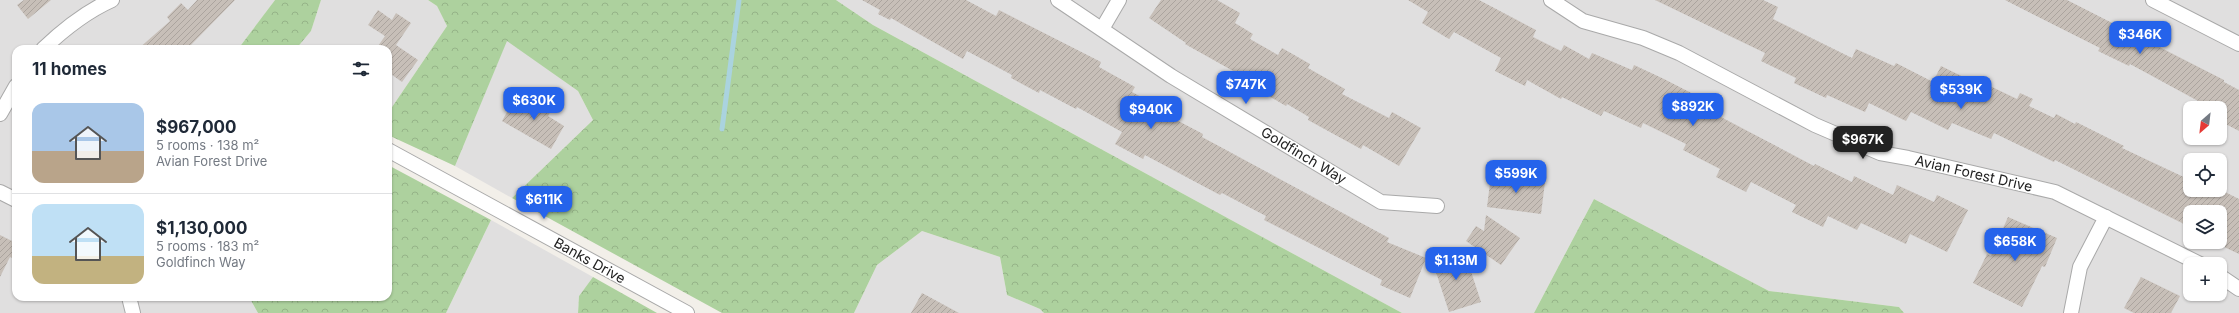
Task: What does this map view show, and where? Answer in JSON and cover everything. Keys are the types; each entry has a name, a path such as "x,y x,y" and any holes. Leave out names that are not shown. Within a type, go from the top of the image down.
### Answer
{"street":[{"path":"47,45 66,28 96,7 112,0"},
{"name":"Goldfinch Way","path":"1058,0 1171,76 1381,202 1438,206"},
{"path":"1102,29 1119,0"},
{"name":"Avian Forest Drive","path":"1551,0 1583,21 1643,38 1679,53 1815,125 1880,153 1908,158 2055,192 2186,257"},
{"path":"2153,0 2239,44"},
{"path":"0,114 12,93"},
{"name":"Banks Drive","path":"392,152 687,313"},
{"path":"0,192 12,198"},
{"path":"2071,313 2080,267 2106,217"},
{"path":"2227,281 2239,289"},
{"path":"130,301 133,313"}],"shaded area":[{"path":"0,0 275,0 241,45 12,45 12,301 251,301 258,313 0,313"},
{"path":"321,0 428,0 437,6 447,26 392,107 392,45 299,45 311,31"},
{"path":"836,0 2239,0 2239,313 1904,313 1899,307 1769,291 1594,199 1534,313 1402,313 873,25"},
{"path":"507,40 578,91 593,120 512,198 455,166"},
{"path":"491,220 593,277 579,296 578,313 446,313"},
{"path":"922,231 1000,257 1007,295 1040,309 1044,313 854,313 877,265"}],"green space":[{"path":"275,0 321,0 311,31 299,45 241,45"},
{"path":"428,0 836,0 873,25 1402,313 1044,313 1040,309 1007,295 1000,257 922,231 877,265 854,313 722,313 512,198 593,120 578,91 507,41 455,166 392,137 392,107 447,26 437,6"},
{"path":"392,167 491,220 446,313 258,313 251,301 392,301"},
{"path":"1594,199 1769,291 1899,307 1904,313 1534,313"},
{"path":"593,277 657,313 578,313 579,296"}],"building":[{"path":"24,0 51,0 28,19 17,5"},
{"path":"197,0 235,0 191,45 143,45 170,21 167,17 181,3 188,10"},
{"path":"862,0 966,0 996,16 999,10 1101,62 1099,67 1135,87 1132,92 1169,112 1167,115 1203,134 1202,137 1389,238 1387,242 1426,258 1410,298 1380,285 1382,280 1264,220 1266,216 1222,193 1220,195 1145,155 1143,159 1115,144 1122,132 1077,107 1076,109 1040,90 1039,93 1011,78 1012,75 967,51 963,59 891,18 890,20 878,14 880,10"},
{"path":"1161,0 1217,0 1240,13 1235,23 1253,34 1250,39 1278,55 1282,48 1310,64 1308,68 1345,89 1342,94 1389,118 1392,112 1421,128 1399,166 1363,145 1361,149 1308,120 1309,117 1258,90 1233,75 1235,72 1185,44 1186,43 1149,18"},
{"path":"1408,0 1479,0 1536,30 1533,37 1561,51 1564,45 1589,59 1592,53 1632,70 1634,65 1664,79 1701,98 1698,105 1814,166 1815,164 1852,182 1854,176 1893,195 1897,185 1934,202 1937,195 1968,210 1947,252 1910,234 1906,244 1861,223 1857,230 1828,216 1823,227 1792,212 1796,205 1751,182 1746,192 1716,177 1720,169 1683,150 1686,144 1643,123 1641,128 1604,111 1601,116 1562,97 1561,99 1527,80 1525,86 1495,71 1501,58 1454,32 1449,39 1422,23 1428,12"},
{"path":"1655,0 1763,0 1778,7 1773,19 1852,58 1856,49 1894,66 1896,63 1933,82 1941,66 1988,89 1990,86 2017,99 2020,93 2033,99 2029,106 2054,118 2056,114 2075,124 2076,122 2124,146 2122,148 2183,177 2183,197 2227,197 2227,193 2239,199 2239,254 2227,248 2227,205 2183,205 2183,224 2055,160 2054,162 1994,133 1991,139 1952,123 1948,130 1911,112 1906,121 1869,103 1865,112 1827,95 1826,98 1794,83 1796,78 1761,61 1765,53"},
{"path":"2005,0 2067,0 2224,80 2224,82 2239,90 2239,131 2227,125 2227,101 2198,101 2130,64 2129,66 2098,51 2100,48"},
{"path":"378,10 392,20 396,13 411,23 396,45 418,60 402,82 392,75 392,45 379,45 385,36 368,25"},
{"path":"516,96 535,107 539,99 553,107 548,116 564,126 551,149 502,121"},
{"path":"1491,175 1545,182 1541,214 1487,207"},
{"path":"1486,215 1520,238 1501,265 1466,241 1476,226 1484,231"},
{"path":"2008,217 2057,238 2045,267 2042,266 2022,307 1973,283 1987,254 1991,256"},
{"path":"0,235 12,241 12,258 10,257 0,277"},
{"path":"1464,250 1481,302 1449,312 1432,260"},
{"path":"2141,277 2180,296 2171,313 2134,313 2124,308"},
{"path":"922,293 959,313 911,313"}],"waterway":[{"path":"722,129 739,0"}]}
